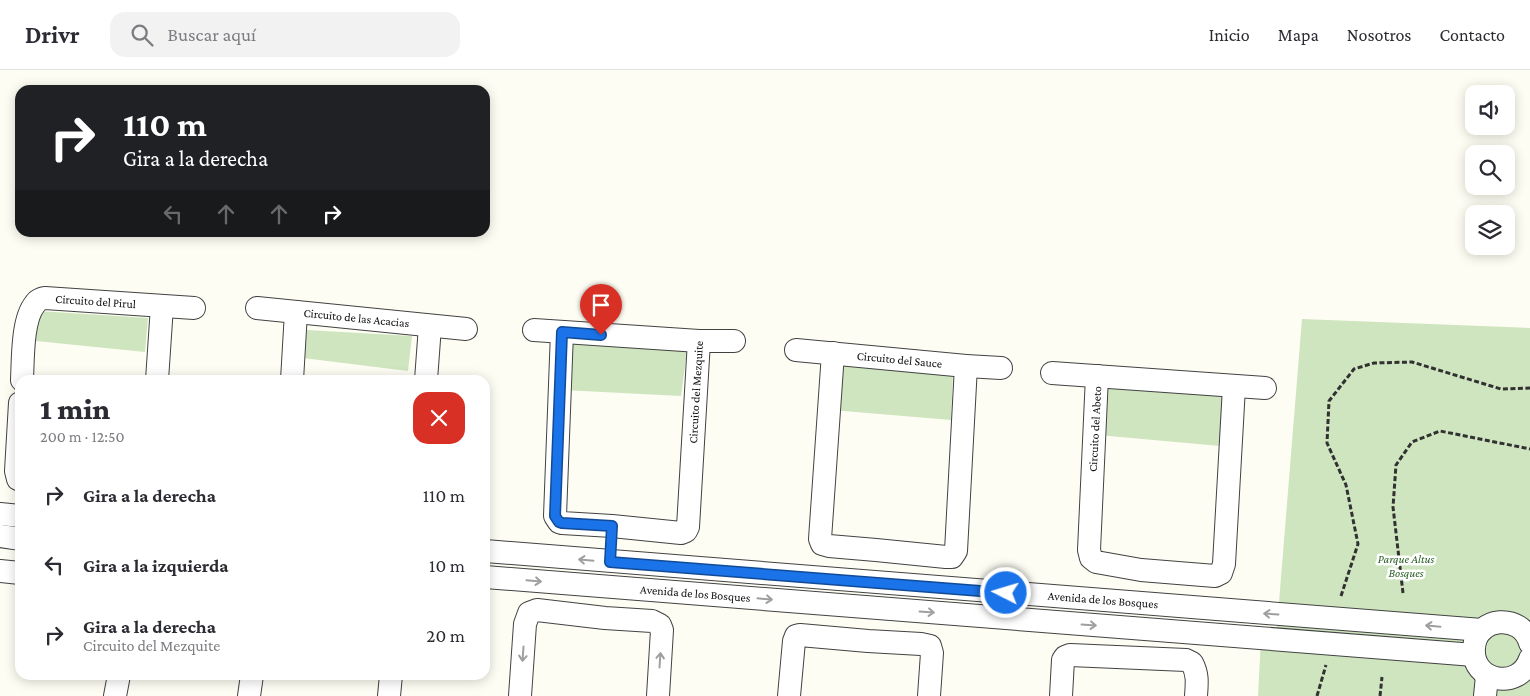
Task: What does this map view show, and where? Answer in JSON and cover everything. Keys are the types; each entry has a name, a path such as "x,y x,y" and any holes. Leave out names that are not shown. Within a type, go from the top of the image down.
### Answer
{"street":[{"name":"Circuito del Pirul","path":"22,375 24,339 28,320 35,303 40,300 45,298 162,306"},
{"path":"157,375 162,306 194,308"},
{"path":"257,308 296,312"},
{"name":"Circuito de las Acacias","path":"292,375 296,312 466,329"},
{"path":"426,375 430,326"},
{"name":"Circuito del Mezquite","path":"534,330 699,341 688,526 686,532 612,526"},
{"path":"562,332 555,516 559,522 612,526 606,618"},
{"path":"699,341 734,341"},
{"name":"Circuito del Sauce","path":"796,350 1001,368"},
{"path":"833,353 820,539 822,544 829,546 952,557 956,551 966,366"},
{"path":"1052,373 1097,376"},
{"name":"Circuito del Abeto","path":"1141,570 1096,562 1089,550 1097,376 1265,388"},
{"path":"1139,659 1141,570 1215,576 1221,573 1224,564 1234,387"},
{"path":"0,514 15,516"},
{"path":"0,536 15,538"},
{"path":"868,641 876,550"},
{"name":"Avenida de los Bosques","path":"490,552 1482,630"},
{"path":"0,571 15,572"},
{"name":"Avenida de los Bosques","path":"490,577 1474,655"},
{"path":"520,696 525,624 529,613 537,610 652,621 660,625 662,630 658,696"},
{"path":"1528,663 1510,679 1500,680 1486,686 1474,655 1474,645 1477,636 1482,630 1489,624 1500,622 1510,622 1517,625 1529,637"},
{"path":"789,696 794,641 796,636 800,634 930,646 932,653 929,696"},
{"path":"1061,696 1063,664 1065,657 1070,655 1180,660 1192,663 1198,680 1196,696"},
{"path":"1519,696 1528,663"},
{"path":"115,696 118,680"},
{"path":"249,696 251,680"},
{"path":"389,696 391,680"}],"path":[{"path":"1335,619 1358,544 1346,485 1327,443 1328,401 1354,369 1374,363 1412,362 1501,389 1530,388"},
{"path":"1403,593 1393,507 1396,466 1412,442 1440,431 1530,449"},
{"path":"1317,696 1332,644"},
{"path":"1380,696 1382,677"}],"green space":[{"path":"38,311 148,318 145,352 36,341"},
{"name":"Parque Altus Bosques","path":"1302,319 1530,328 1530,696 1258,696 1261,638 1276,639"},
{"path":"307,330 412,336 408,371 303,358"},
{"path":"567,342 687,351 681,396 563,390"},
{"path":"835,364 953,373 951,420 832,410"},
{"path":"1106,385 1224,394 1220,446 1098,435"}],"route":[{"path":"601,335 562,332 555,516 562,523 612,526 610,562 1006,593"}]}
